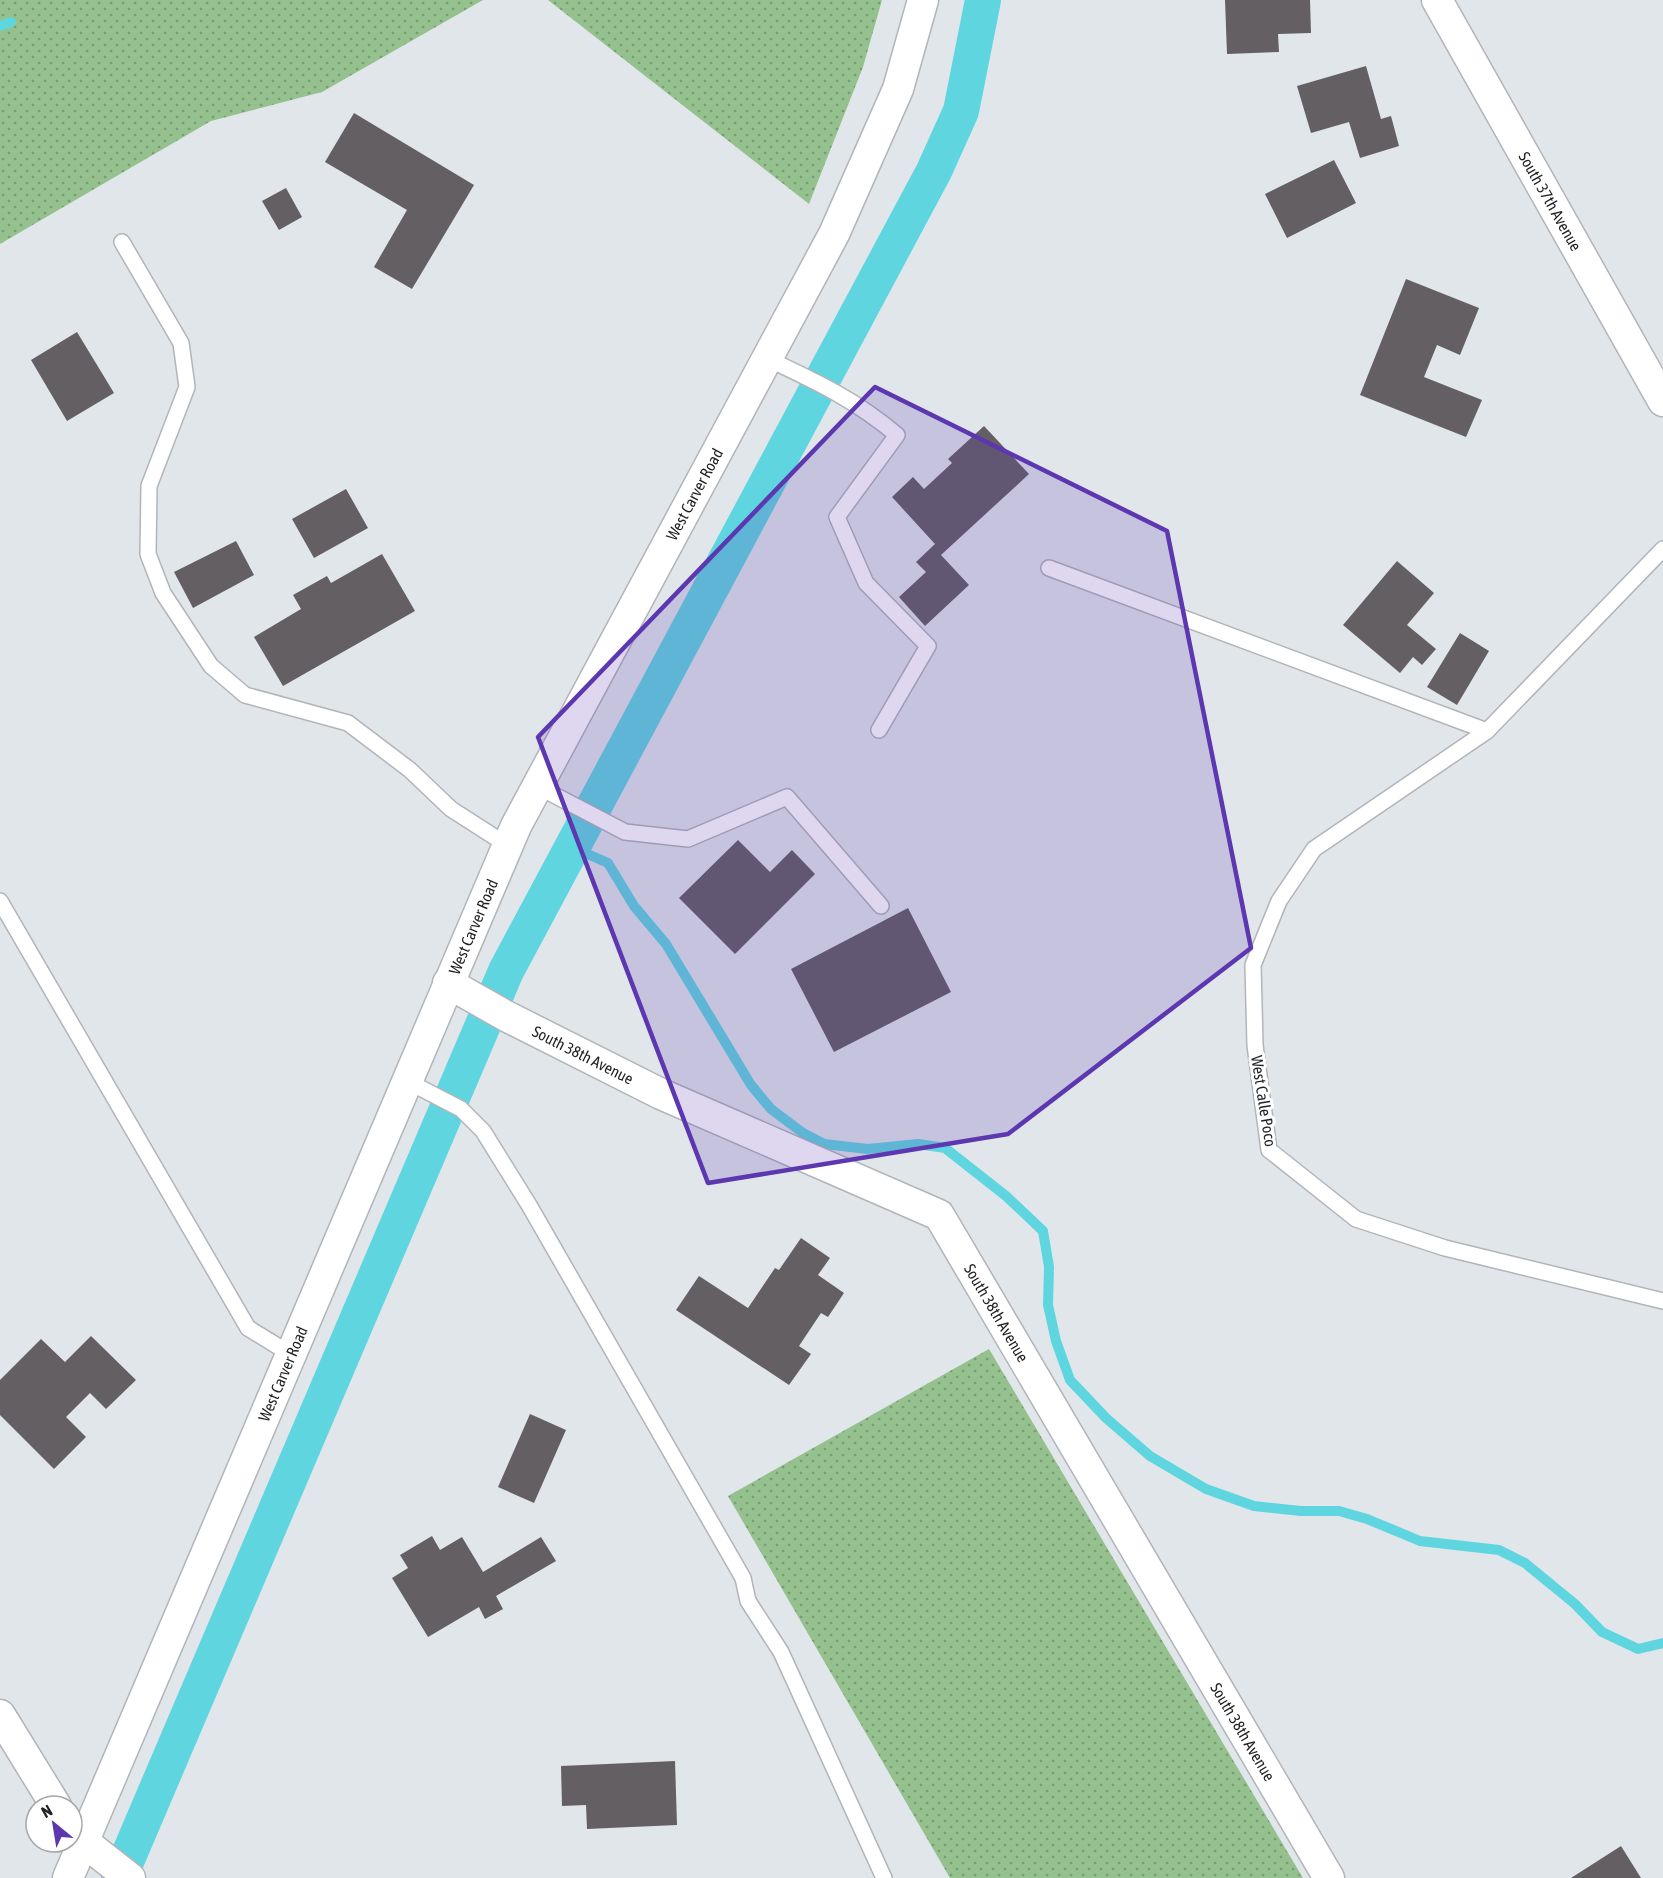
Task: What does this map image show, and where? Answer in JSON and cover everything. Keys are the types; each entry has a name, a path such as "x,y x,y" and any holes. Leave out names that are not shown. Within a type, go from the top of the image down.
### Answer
{"street":[{"name":"West Carver Road","path":"68,1878 86,1842 407,1081 457,988 507,845 834,234 868,162 898,89 923,0"},
{"name":"South 37th Avenue","path":"1437,0 1663,401"},
{"name":"South 38th Avenue","path":"457,988 661,1094 939,1215 1329,1878"},
{"path":"0,1715 49,1794"},
{"path":"86,1842 130,1878"}],"lane":[{"path":"122,243 181,343 187,387 149,486 148,554 163,592 211,666 245,694 348,723 410,770 451,808 507,845"},
{"path":"766,358 834,390 865,408 897,435 837,517 866,583 928,646 879,730"},
{"name":"West Calle Poco","path":"1663,549 1487,731 1314,849 1280,901 1253,965 1255,1045 1269,1150 1356,1219 1445,1248 1663,1301"},
{"path":"1049,568 1487,731"},
{"path":"537,786 626,832 688,839 787,797 881,906"},
{"path":"0,901 248,1328 292,1355"},
{"path":"407,1081 461,1109 483,1131 529,1205 743,1578 748,1600 782,1652 884,1878"}],"highlighted area":[{"path":"875,387 1167,531 1251,948 1008,1134 708,1183 538,737"}],"green space":[{"path":"0,0 483,0 322,92 211,121 0,244"},
{"path":"548,0 882,0 863,67 809,204"},
{"path":"989,1349 1303,1878 950,1878 728,1496"}],"building":[{"path":"1225,0 1310,0 1311,33 1278,34 1279,52 1227,54"},
{"path":"1366,66 1381,119 1391,116 1399,146 1360,158 1349,122 1311,133 1297,86"},
{"path":"354,113 474,185 412,289 374,267 407,210 325,162"},
{"path":"1334,160 1356,203 1287,238 1265,194"},
{"path":"286,188 302,217 279,230 262,201"},
{"path":"1406,279 1479,308 1460,355 1437,345 1424,377 1482,400 1466,437 1360,395"},
{"path":"77,332 114,393 67,421 31,360"},
{"path":"984,426 1029,474 941,555 969,585 925,626 899,597 926,572 916,562 935,544 892,497 913,477 924,489 952,463 948,459"},
{"path":"346,489 368,528 314,558 292,519"},
{"path":"236,541 254,575 193,608 174,572"},
{"path":"382,554 415,611 283,686 254,637 301,609 293,595 327,576 331,583"},
{"path":"1397,561 1434,593 1407,625 1436,649 1422,665 1413,657 1400,673 1343,625"},
{"path":"1460,633 1489,651 1457,705 1427,687"},
{"path":"738,840 770,872 792,850 815,874 735,954 679,898"},
{"path":"908,908 951,992 834,1052 791,969"},
{"path":"801,1238 830,1258 818,1275 844,1293 828,1317 821,1313 799,1346 811,1354 789,1385 676,1310 699,1276 748,1308 775,1268 779,1270"},
{"path":"91,1336 136,1380 106,1409 90,1393 66,1417 86,1437 54,1469 0,1415 0,1380 41,1339 65,1362"},
{"path":"530,1414 566,1430 534,1503 498,1487"},
{"path":"432,1536 440,1550 462,1537 483,1572 541,1537 556,1561 496,1596 503,1609 485,1619 479,1607 428,1637 392,1578 408,1568 400,1555"},
{"path":"675,1761 677,1825 587,1829 586,1805 562,1806 561,1766"},
{"path":"1621,1846 1641,1878 1571,1878"}],"waterway":[{"path":"119,1878 506,971 934,171 961,111 983,0"},
{"path":"0,26 11,22"},
{"path":"572,847 608,863 634,906 666,944 751,1085 771,1109 803,1133 824,1144 868,1149 918,1144 945,1148 1006,1196 1043,1231 1049,1267 1048,1305 1056,1341 1070,1380 1106,1418 1150,1456 1206,1489 1254,1506 1301,1511 1339,1511 1367,1519 1420,1541 1499,1550 1525,1563 1575,1604 1602,1632 1638,1649 1663,1643"}]}
